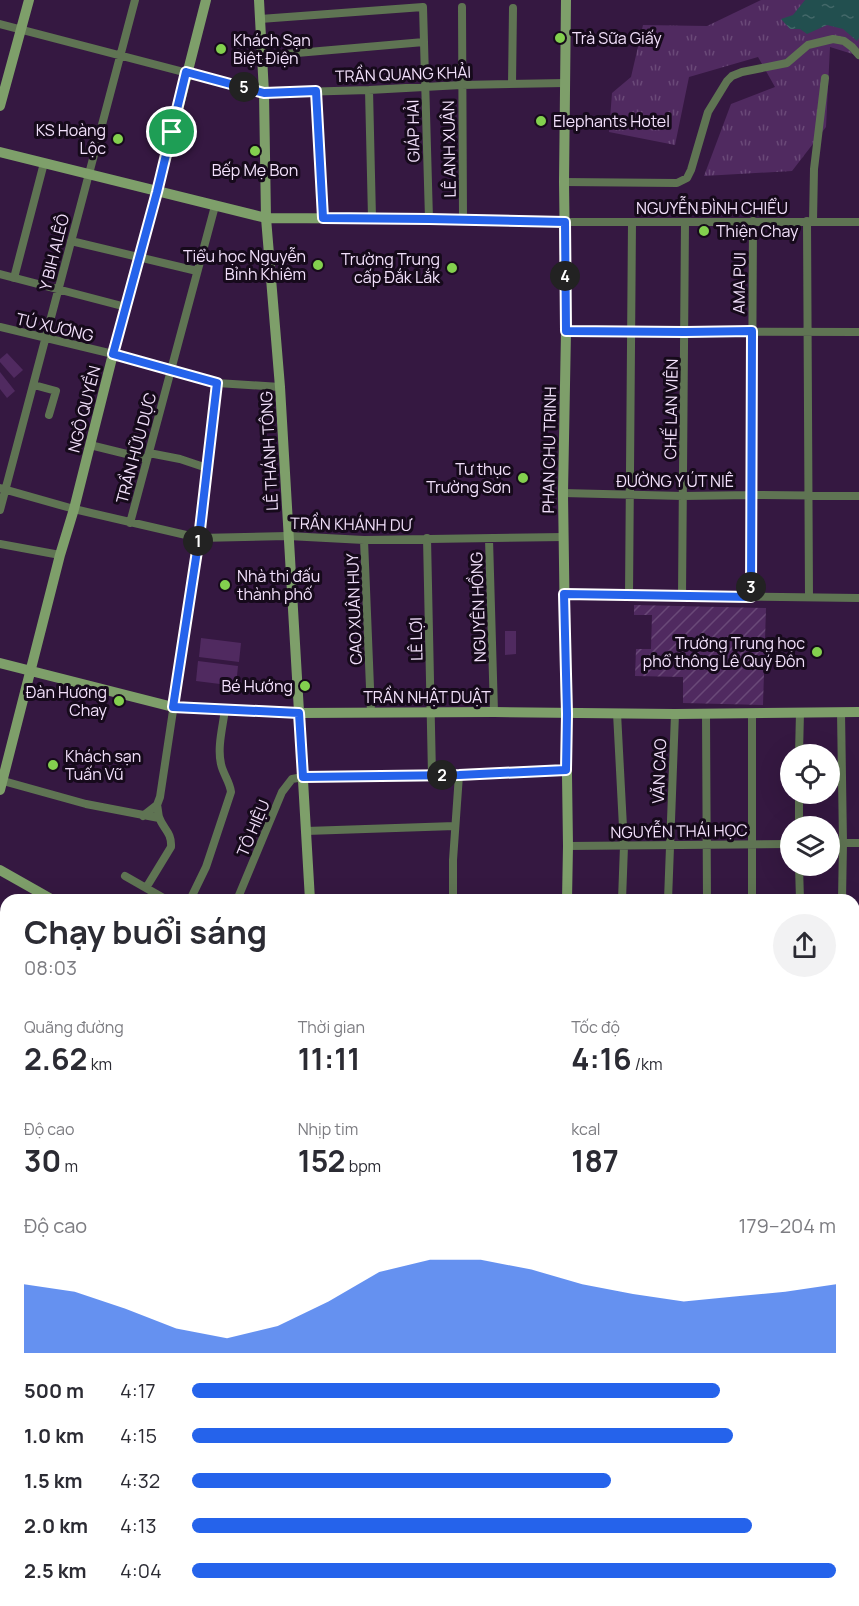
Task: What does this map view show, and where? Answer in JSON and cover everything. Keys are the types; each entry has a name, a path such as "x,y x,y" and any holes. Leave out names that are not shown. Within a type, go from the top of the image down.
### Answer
{"street":[{"path":"0,106 29,0"},
{"name":"Y BIH ALÊÔ","path":"0,510 3,489 34,385 135,0"},
{"name":"NGÔ QUYỀN","path":"1,784 206,0"},
{"name":"LÊ THÁNH TÔNG","path":"259,0 264,93 266,218 280,387 310,894"},
{"name":"PHAN CHU TRINH","path":"566,0 564,182 566,331 563,493 567,894"},
{"name":"GIÁP HẢI","path":"260,19 423,7 429,219"},
{"name":"LÊ ANH XUÂN","path":"462,7 463,219"},
{"path":"512,84 513,8"},
{"name":"TRẦN QUANG KHẢI","path":"0,24 264,93 565,83"},
{"path":"564,182 677,183 687,178 708,112 732,76 787,63 808,45 832,39 844,41 859,55"},
{"path":"262,56 424,42"},
{"path":"809,597 807,331 810,221 825,78"},
{"path":"369,90 372,218"},
{"path":"316,91 323,218"},
{"path":"0,152 266,218 565,222"},
{"path":"14,278 44,163"},
{"name":"TRẦN HỮU DỰC","path":"130,523 215,206"},
{"name":"AMA PUI","path":"751,597 753,221"},
{"name":"NGUYỄN ĐÌNH CHIỂU","path":"565,222 859,222"},
{"path":"629,595 632,222"},
{"name":"CHẾ LAN VIÊN","path":"682,597 686,222"},
{"path":"71,241 197,271"},
{"path":"0,274 126,307"},
{"name":"TÚ XƯƠNG","path":"0,327 113,354 217,383 280,387"},
{"path":"566,331 859,332"},
{"path":"146,888 171,847 169,832 159,818 157,806 199,538 217,383"},
{"path":"34,385 56,390 49,415"},
{"path":"90,445 148,456 180,459 207,468"},
{"name":"TRẦN KHÁNH DƯ","path":"3,489 74,509 199,538 288,536 364,540 564,537"},
{"name":"ĐƯỜNG Y ÚT NIÊ","path":"563,493 859,496"},
{"name":"LÊ LỢI","path":"427,538 432,775"},
{"name":"NGUYÊN HỒNG","path":"489,538 495,712"},
{"name":"CAO XUÂN HUY","path":"364,540 371,712"},
{"path":"0,544 60,555"},
{"path":"564,594 859,597"},
{"name":"TRẦN NHẬT DUẬT","path":"0,663 173,707 299,713 752,714 859,712"},
{"path":"193,894 204,873 231,792 221,763 220,752 225,709"},
{"path":"799,744 800,712"},
{"path":"841,712 842,894"},
{"path":"617,713 624,846 622,894"},
{"name":"VĂN CAO","path":"668,894 675,714"},
{"path":"706,714 707,894"},
{"path":"752,714 752,894"},
{"path":"303,777 459,775 566,770"},
{"path":"453,894 459,775"},
{"name":"TÔ HIỆU","path":"240,894 282,792 292,779 303,777"},
{"path":"1,784 159,818"},
{"path":"143,816 157,806"},
{"path":"306,831 455,826"},
{"path":"843,843 859,843"},
{"name":"NGUYỄN THÁI HỌC","path":"568,846 780,844"},
{"path":"0,870 42,894"},
{"path":"125,876 156,894"},
{"path":"799,876 800,894"}],"green space":[{"path":"761,0 859,0 859,56 830,47 826,127 792,171 704,176 731,104 775,87 758,57 689,77 675,145 609,132 612,93 631,77 643,25 707,26"},
{"path":"7,353 23,370 14,378 0,362 0,359"},
{"path":"0,372 15,391 7,398 0,389"},
{"path":"634,605 766,608 763,705 683,703 683,677 635,676 636,649 651,649 652,615 634,615"},
{"path":"505,631 516,631 516,654 505,655"},
{"path":"201,638 241,643 239,662 199,657"},
{"path":"198,661 238,666 236,686 196,681"}],"water":[{"path":"805,0 859,0 859,38 857,41 843,29 827,25 807,34 800,29 790,29 781,19 793,15"}],"place":[{"name":"Trà Sữa Giấy","path":"560,38"},
{"name":"Khách Sạn Biệt Điện","path":"221,49"},
{"name":"Elephants Hotel","path":"541,121"},
{"name":"KS Hoàng Lộc","path":"118,139"},
{"name":"Bếp Mẹ Bon","path":"255,151"},
{"name":"Thiện Chay","path":"704,231"},
{"name":"Tiểu học Nguyễn Bỉnh Khiêm","path":"318,265"},
{"name":"Trường Trung cấp Đắk Lắk","path":"452,268"},
{"name":"Tư thục Trường Sơn","path":"523,478"},
{"name":"Nhà thi đấu thành phố","path":"225,585"},
{"name":"Trường Trung học phổ thông Lê Quý Đôn","path":"817,652"},
{"name":"Bé Hướng","path":"305,686"},
{"name":"Đàn Hương Chay","path":"119,701"},
{"name":"Khách sạn Tuấn Vũ","path":"53,765"}],"route":[{"path":"186,72 264,93 316,91 323,218 565,222 566,331 752,331 751,597 564,594 566,770 459,775 303,777 299,713 173,707 199,538 217,383 113,354 172,132 186,72"}]}
